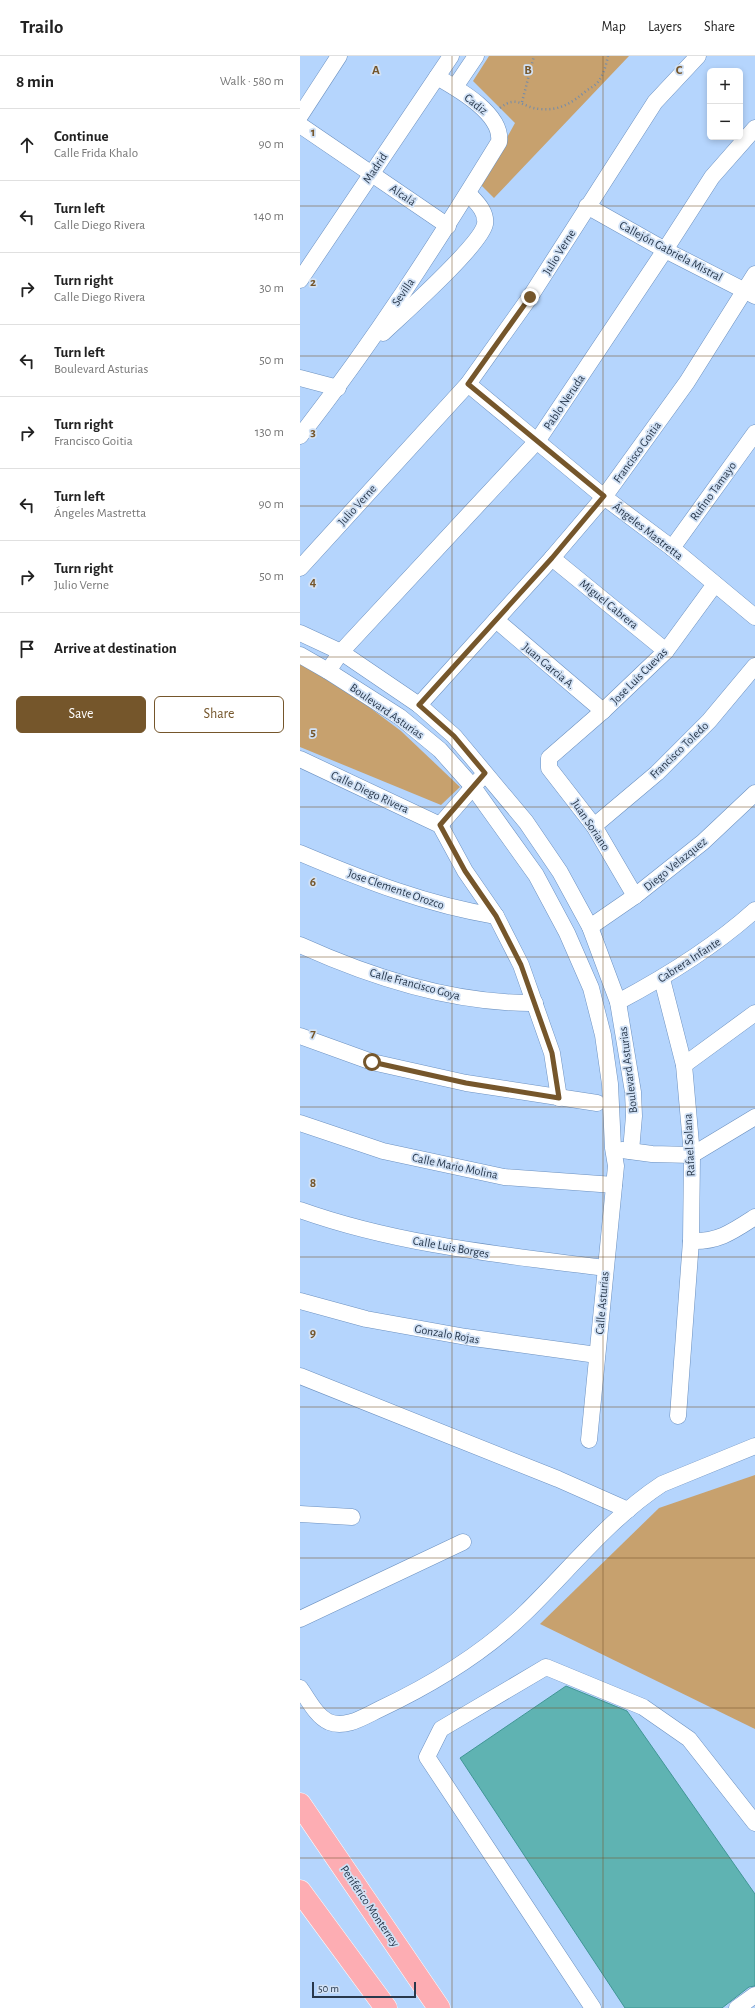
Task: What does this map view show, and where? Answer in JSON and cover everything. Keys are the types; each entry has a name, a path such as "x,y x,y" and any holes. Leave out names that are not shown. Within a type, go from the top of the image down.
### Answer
{"highway":[{"name":"Periférico Monterrey","path":"300,1804 439,2008"},
{"path":"300,1891 386,2008"}],"street":[{"path":"300,116 339,56"},
{"name":"Madrid","path":"300,280 451,56"},
{"path":"455,88 476,56"},
{"name":"Julio Verne","path":"300,568 468,384 530,297 655,102 698,56"},
{"name":"Cadiz","path":"437,77 455,88 490,116 498,130 499,142"},
{"name":"Alcalá","path":"300,125 448,226"},
{"name":"Pablo Neruda","path":"328,671 341,652 538,440 712,177 755,128"},
{"name":"Sevilla","path":"300,436 338,388 448,226 499,142"},
{"path":"360,355 444,275 477,238 485,224 484,216 482,208 468,192"},
{"name":"Callejón Gabriela Mistral","path":"588,206 665,250 750,293"},
{"name":"Francisco Goitia","path":"419,705 552,558 604,496 750,293 755,274"},
{"path":"300,378 338,388"},
{"name":"Ángeles Mastretta","path":"468,384 538,440 604,496 672,548 755,617"},
{"name":"Rufino Tamayo","path":"672,548 755,433"},
{"name":"Miguel Cabrera","path":"552,558 666,651"},
{"name":"Jose Luis Cuevas","path":"550,756 603,711 666,651 714,584"},
{"name":"Juan Garcia A.","path":"496,620 603,711"},
{"name":"Boulevard Asturias","path":"300,633 341,652 419,705 454,736 526,822 560,872 590,927 618,1002 633,1092 634,1116 631,1151"},
{"name":"Boulevard Asturias","path":"300,656 328,671 400,717 440,750 473,787 536,875 567,933 591,988 602,1035 610,1084 613,1148"},
{"name":"Francisco Toledo","path":"594,826 657,773 709,721 755,666"},
{"name":"Juan Soriano","path":"550,756 548,761 549,768 594,826 635,896"},
{"name":"Calle Diego Rivera","path":"300,758 440,825"},
{"path":"485,773 440,825 465,871 496,916 521,965 552,1053 559,1098"},
{"name":"Diego Velazquez","path":"590,927 635,896 703,842 755,793"},
{"name":"Jose Clemente Orozco","path":"300,853 362,879 428,902 496,916"},
{"name":"Cabrera Infante","path":"618,1002 662,979 729,934 755,910"},
{"name":"Calle Francisco Goya","path":"300,945 363,971 416,987 472,999 510,1004 535,1003"},
{"name":"Rafael Solana","path":"662,979 684,1065 692,1155 691,1241 678,1416"},
{"path":"684,1065 755,1013"},
{"path":"300,1036 372,1062 466,1083 598,1103"},
{"path":"613,1148 652,1154 692,1155 755,1116"},
{"name":"Calle Mario Molina","path":"300,1122 383,1151 504,1177 614,1185"},
{"name":"Calle Asturias","path":"589,1440 616,1166 613,1148"},
{"path":"616,1166 631,1151"},
{"name":"Calle Luis Borges","path":"300,1210 379,1234 486,1253 605,1268"},
{"path":"691,1241 707,1241 721,1238 755,1218"},
{"name":"Gonzalo Rojas","path":"300,1301 366,1320 466,1338 597,1356"},
{"path":"300,1376 558,1479 628,1510"},
{"path":"300,1688 317,1712 329,1722 342,1724 353,1722 396,1702 452,1670 494,1642 628,1510 662,1484 755,1446"},
{"path":"300,1514 352,1517"},
{"path":"300,1619 463,1542"},
{"path":"593,2008 427,1757 441,1729 546,1667 643,1707 689,1739 755,1823"},
{"path":"737,2008 755,1996"}],"path":[{"path":"522,102 534,56"},
{"path":"490,116 508,102 522,102 537,109 553,110 572,103 598,83 605,70 608,56"}],"shaded area":[{"path":"489,56 629,56 494,198 481,185 515,123 473,81"},
{"path":"300,663 341,686 401,731 460,787 441,805 300,747"},
{"path":"755,1475 755,1729 540,1624 659,1508"}],"building":[{"path":"566,1686 627,1711 755,1894 755,1986 749,1987 722,2008 625,2008 460,1758"}],"route":[{"path":"372,1062 466,1083 559,1098 552,1053 521,965 496,916 465,871 440,825 485,773 454,736 419,705 552,558 604,496 538,440 468,384 530,297"}]}
